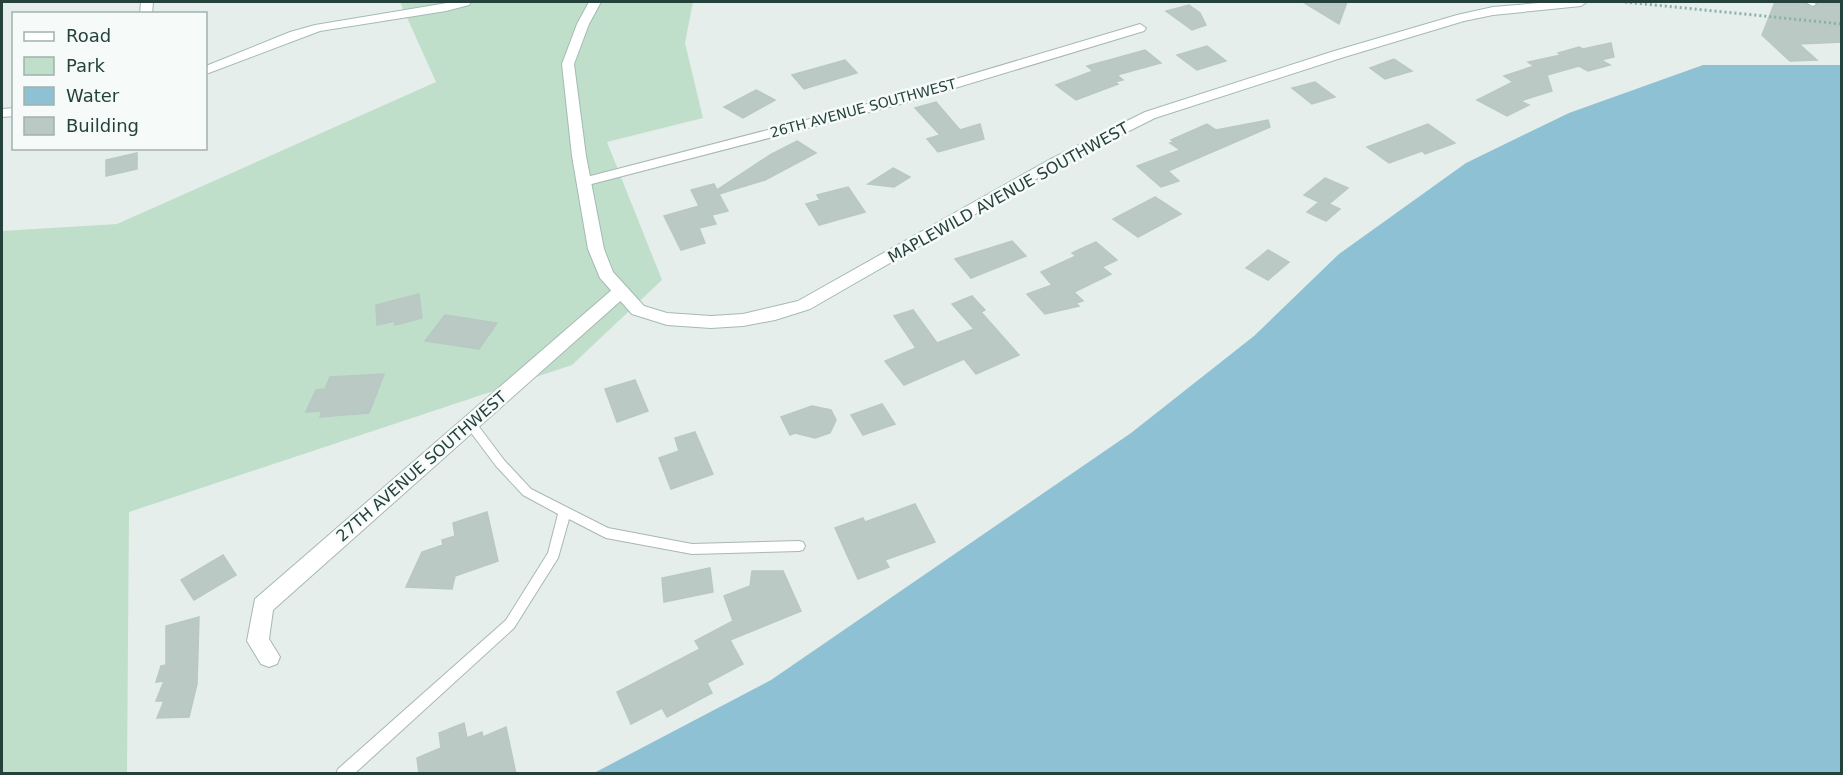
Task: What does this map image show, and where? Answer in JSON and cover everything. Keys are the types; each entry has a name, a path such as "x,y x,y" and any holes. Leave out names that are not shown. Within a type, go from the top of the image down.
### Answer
{"street":[{"path":"207,70 294,35 319,28 465,2"},
{"name":"MAPLEWILD AVENUE SOUTHWEST","path":"595,2 583,24 568,64 584,182 596,249 606,274 620,292 639,310 667,320 711,322 743,320 775,314 804,305 1052,164 1142,119 1314,62 1461,18 1493,11 1581,2"},
{"name":"26TH AVENUE SOUTHWEST","path":"584,182 907,98 1140,28"},
{"name":"27TH AVENUE SOUTHWEST","path":"269,657 258,641 263,606 620,292"}],"lane":[{"path":"470,423 500,463 527,492 606,533 692,549 799,546"},
{"path":"343,774 510,624 554,554 565,512"}],"path":[{"path":"1625,2 1842,24"}],"green space":[{"path":"400,2 693,2 685,43 703,118 607,142 662,280 572,365 129,512 127,773 2,774 2,231 117,224 436,82"}],"water":[{"path":"1703,65 1841,65 1841,773 594,773 771,680 1131,433 1254,336 1339,254 1466,163 1569,113"}],"building":[{"path":"1303,2 1347,2 1339,24"},
{"path":"1775,2 1803,2 1812,8 1818,5 1816,2 1842,2 1842,42 1799,44 1817,60 1790,61 1762,35"},
{"path":"1189,5 1200,13 1206,25 1192,30 1166,11"},
{"path":"1611,43 1614,57 1601,60 1610,65 1588,71 1579,66 1547,75 1552,91 1520,101 1529,105 1507,116 1477,100 1513,82 1504,76 1534,66 1528,62 1561,55 1558,53 1579,47 1583,49"},
{"path":"1207,46 1226,61 1197,70 1177,55"},
{"path":"1145,50 1161,63 1117,75 1123,80 1115,82 1118,84 1076,100 1056,85 1093,71 1087,66"},
{"path":"1394,59 1412,71 1385,79 1370,68"},
{"path":"845,60 857,73 804,89 792,75"},
{"path":"1315,82 1335,97 1312,104 1292,88"},
{"path":"756,90 775,100 743,118 724,107"},
{"path":"936,102 960,130 980,124 984,139 938,152 927,139 940,135 915,108"},
{"path":"1268,120 1270,127 1168,171 1179,181 1161,187 1137,166 1180,150 1170,143 1174,142 1171,140 1207,124 1216,130"},
{"path":"1428,124 1455,143 1425,154 1422,151 1389,163 1367,147"},
{"path":"797,141 816,153 765,180 719,194 728,211 712,215 716,224 699,228 705,243 681,250 664,216 699,206 691,190 714,184 717,190 770,155"},
{"path":"137,153 137,169 106,176 106,160"},
{"path":"893,168 910,177 894,187 868,184"},
{"path":"1325,178 1348,188 1329,204 1340,209 1326,221 1307,212 1319,202 1304,195"},
{"path":"848,187 865,212 819,225 806,204 820,200 817,195"},
{"path":"1155,197 1181,214 1138,237 1113,219"},
{"path":"1012,241 1026,256 971,278 955,259"},
{"path":"1096,242 1117,260 1102,267 1111,274 1074,292 1083,301 1076,303 1079,306 1045,314 1027,294 1052,285 1041,272 1076,256 1072,253"},
{"path":"1268,250 1289,262 1268,280 1246,268"},
{"path":"419,294 422,318 395,325 395,321 377,325 376,305"},
{"path":"972,296 985,310 981,312 1019,355 976,374 964,359 904,385 885,361 916,348 894,316 913,310 937,343 974,329 952,304"},
{"path":"445,315 497,323 479,349 425,341"},
{"path":"384,374 369,413 320,417 322,411 306,412 316,390 325,389 330,377"},
{"path":"635,380 648,411 617,422 605,389"},
{"path":"882,404 895,424 863,435 851,415"},
{"path":"812,406 831,410 836,420 830,433 815,438 795,433 790,435 781,417"},
{"path":"695,432 713,474 671,489 659,458 679,451 675,438"},
{"path":"915,504 935,542 885,560 889,567 858,579 835,528 863,518 865,522"},
{"path":"487,512 498,561 455,576 452,589 406,587 422,552 443,545 442,540 455,536 453,523"},
{"path":"223,555 236,575 194,600 181,580"},
{"path":"710,568 713,592 664,602 662,578"},
{"path":"752,571 783,571 801,611 730,640 743,664 707,683 712,693 667,717 662,708 631,724 617,692 700,649 695,641 733,621 724,596 750,586"},
{"path":"199,617 197,684 189,717 157,718 164,701 156,701 164,681 156,682 161,666 166,665 166,626"},
{"path":"464,723 467,738 482,732 483,737 506,727 516,774 419,774 417,758 441,748 439,733"}]}
